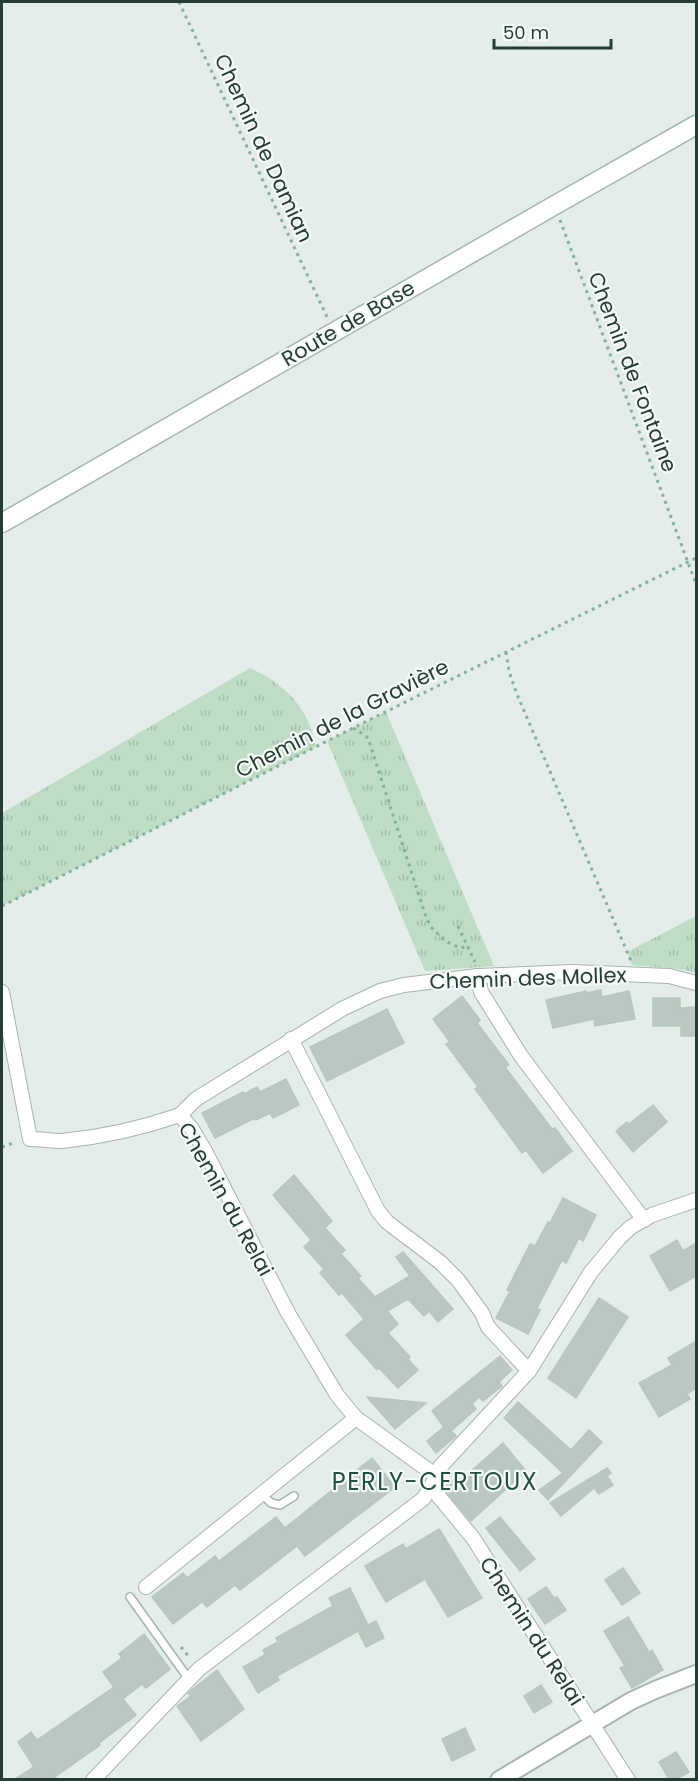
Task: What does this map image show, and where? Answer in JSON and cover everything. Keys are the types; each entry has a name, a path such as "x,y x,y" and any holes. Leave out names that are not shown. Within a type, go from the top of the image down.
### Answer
{"main road":[{"name":"Route de Base","path":"2,524 696,125"}],"street":[{"name":"Chemin des Mollex","path":"180,1115 196,1099 291,1039 342,1009 380,991 432,980 572,972 669,976 696,983"},
{"path":"478,976 481,992 520,1056 644,1220"},
{"name":"Chemin du Relai","path":"2,992 30,1139 60,1141 104,1134 146,1127 180,1115 204,1149 288,1314 337,1395 356,1418 433,1481 473,1538 628,1779"},
{"path":"291,1039 378,1211 387,1222 441,1262 458,1280 482,1313 488,1327 529,1371"},
{"path":"93,1779 194,1674 423,1499 440,1467 529,1371 606,1252 631,1227 672,1207 696,1200"},
{"path":"146,1587 356,1418"},
{"path":"499,1779 655,1690 696,1674"}],"lane":[{"path":"262,1494 271,1503 280,1505 294,1496"},
{"path":"130,1597 194,1674"}],"path":[{"name":"Chemin de Damian","path":"179,2 322,308"},
{"name":"Chemin de Fontaine","path":"555,205 696,584"},
{"name":"Chemin de la Gravière","path":"2,906 696,558"},
{"path":"506,652 509,671 521,702 636,974"},
{"path":"353,728 368,738 419,900 431,927 445,941 458,947 468,948"},
{"path":"458,926 476,964 478,976"},
{"path":"175,1639 194,1674"}],"green space":[{"path":"250,668 263,674 294,699 308,720 316,747 2,906 2,813"},
{"path":"386,712 494,966 425,971 327,741"},
{"path":"696,916 696,973 679,969 632,965 627,952"}],"building":[{"path":"601,990 602,997 629,991 635,1019 595,1026 594,1019 553,1028 546,1000"},
{"path":"462,996 480,1020 477,1023 509,1065 505,1067 552,1129 555,1128 572,1151 543,1173 526,1150 522,1153 475,1089 478,1087 446,1044 450,1042 433,1019"},
{"path":"653,998 680,998 680,1008 696,1007 696,1036 681,1036 681,1026 653,1026"},
{"path":"387,1009 404,1043 327,1081 310,1047"},
{"path":"286,1079 299,1105 273,1118 270,1113 256,1120 255,1118 215,1138 202,1113 243,1092 244,1094 257,1087 260,1092"},
{"path":"653,1105 667,1122 633,1152 616,1131"},
{"path":"294,1175 332,1221 325,1228 345,1250 341,1254 361,1276 358,1278 375,1297 410,1276 396,1257 403,1252 453,1309 438,1322 429,1311 424,1316 408,1299 387,1311 398,1324 388,1333 410,1357 408,1359 418,1370 398,1388 379,1368 377,1370 346,1335 364,1319 342,1293 339,1295 320,1273 324,1269 304,1247 311,1240 273,1195"},
{"path":"563,1198 596,1215 583,1241 579,1238 566,1263 562,1260 537,1308 540,1310 528,1334 496,1318 530,1244 535,1246"},
{"path":"677,1240 683,1251 696,1243 696,1276 670,1291 650,1256"},
{"path":"599,1298 628,1317 576,1398 548,1378"},
{"path":"696,1341 696,1388 687,1394 690,1399 659,1417 639,1383 672,1365 668,1358"},
{"path":"500,1356 512,1370 499,1382 502,1386 483,1401 479,1397 472,1404 476,1409 451,1431 456,1436 436,1453 427,1441 444,1427 432,1411"},
{"path":"367,1397 426,1403 395,1429"},
{"path":"518,1402 571,1450 589,1430 602,1442 548,1500 539,1490 563,1473 504,1418"},
{"path":"503,1443 526,1471 471,1521 443,1488 458,1476 461,1480"},
{"path":"372,1458 395,1487 305,1556 297,1546 240,1590 235,1585 207,1607 202,1602 173,1624 152,1597 183,1573 187,1578 215,1556 219,1561 276,1517 285,1528"},
{"path":"607,1468 611,1473 607,1476 613,1485 599,1494 594,1488 561,1516 550,1503"},
{"path":"500,1517 535,1559 520,1571 486,1528"},
{"path":"439,1529 482,1598 448,1617 425,1579 386,1602 365,1566 403,1544 406,1549"},
{"path":"623,1568 640,1593 622,1605 605,1580"},
{"path":"546,1587 566,1610 545,1624 528,1599"},
{"path":"350,1588 368,1625 376,1621 384,1638 366,1647 358,1631 277,1676 279,1680 258,1693 243,1667 265,1655 263,1650 278,1642 276,1638 333,1606 329,1598"},
{"path":"628,1617 649,1652 652,1650 663,1670 632,1688 620,1668 625,1666 604,1631"},
{"path":"144,1634 170,1669 146,1688 142,1684 123,1699 136,1715 99,1743 100,1745 52,1779 15,1779 34,1767 18,1742 31,1732 37,1740 114,1687 103,1672 122,1658 119,1654"},
{"path":"217,1670 244,1709 201,1741 177,1706 191,1696 188,1693"},
{"path":"541,1685 552,1702 534,1713 524,1696"},
{"path":"465,1728 475,1750 452,1761 442,1739"},
{"path":"676,1752 689,1772 676,1779 669,1779 659,1762"}],"district":[{"name":"PERLY-CERTOUX","path":"435,1481"}]}
